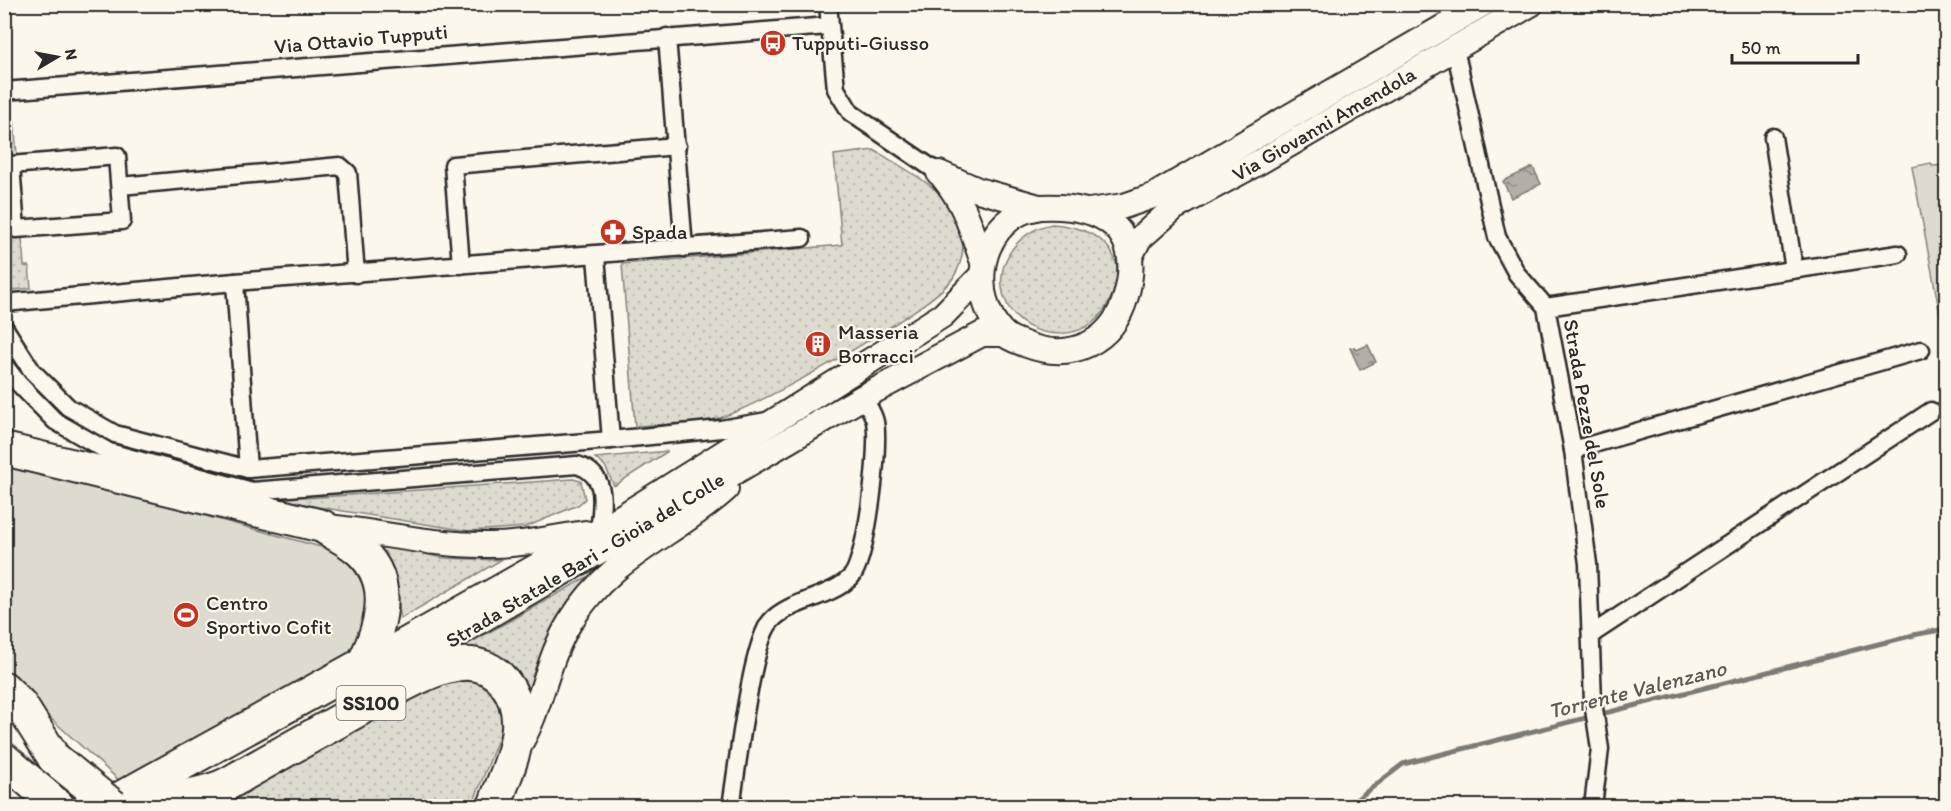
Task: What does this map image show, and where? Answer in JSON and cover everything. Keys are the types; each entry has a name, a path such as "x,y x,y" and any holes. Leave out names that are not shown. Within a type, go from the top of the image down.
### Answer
{"highway":[{"path":"4,449 322,526"},
{"name":"SS100","path":"106,807 363,664 380,628 382,593 367,560 355,546 322,526"},
{"name":"SS100","path":"163,802 221,787 394,690 442,669 460,664 477,664 495,673 509,686 518,704 518,729 512,757"},
{"path":"4,688 20,704 54,758"},
{"path":"4,712 54,758 113,807"},
{"path":"494,807 512,757"},
{"path":"4,759 58,807"},
{"path":"4,785 28,807"}],"main road":[{"name":"Via Giovanni Amendola","path":"1089,211 1124,207 1153,196 1483,4"},
{"name":"Via Giovanni Amendola","path":"1130,257 1139,238 1174,208 1262,161 1531,4"},
{"path":"939,173 978,190 1040,207"},
{"path":"939,173 959,197 970,219 982,269 984,297 992,317 1004,334"},
{"name":"Via Giovanni Amendola","path":"982,269 991,244 1002,227 1018,214 1040,207 1075,207 1089,211 1107,218 1124,234 1130,257 1130,280 1120,313 1098,340 1066,352 1050,352 1019,342 1004,334"},
{"name":"Strada Statale Bari - Gioia del Colle","path":"363,664 599,531 943,315 982,269"},
{"name":"Strada Statale Bari - Gioia del Colle","path":"163,802 443,644 863,397 981,334 1004,334"},
{"path":"512,757 527,730 568,624 586,599 612,570 642,547 701,511 766,453"},
{"path":"322,526 385,533 442,543 486,545 599,531"}],"street":[{"path":"828,4 836,89 851,113 939,173"},
{"name":"Via Ottavio Tupputi","path":"4,91 829,26"},
{"path":"667,37 684,248"},
{"name":"Strada Pezze del Sole","path":"1455,49 1497,237 1517,274 1546,307 1573,450 1588,564 1593,704 1600,749 1593,807"},
{"path":"1773,137 1794,269"},
{"path":"461,265 453,165 677,146"},
{"path":"117,156 120,186 122,221 16,229 11,165 117,156"},
{"path":"120,186 340,166 348,174 356,274"},
{"path":"4,303 235,282 596,256 802,238"},
{"path":"1546,307 1898,254"},
{"path":"596,256 611,440"},
{"path":"235,282 248,469"},
{"path":"4,327 32,371 68,407 115,434 248,469 611,440 721,429 779,418"},
{"path":"1573,450 1921,350"},
{"path":"4,365 55,421 109,452 252,491 577,465 589,469 599,481 602,499 599,531"},
{"path":"731,807 757,650 771,621 800,604 838,587 852,576 860,557 876,454 875,420 863,397"},
{"path":"1592,634 1931,411"}],"shaded area":[{"path":"14,121 17,155 5,156 5,122"},
{"path":"874,150 936,190 955,210 960,221 963,243 959,265 953,278 938,293 880,334 803,378 737,411 706,421 635,426 622,264 842,245 834,155"},
{"path":"1931,163 1932,166 1946,165 1946,346 1912,167"},
{"path":"1052,224 1088,232 1101,240 1111,251 1116,263 1117,278 1112,295 1102,313 1092,323 1067,333 1054,334 1027,326 1008,306 1003,292 1004,266 1009,254 1027,235"},
{"path":"22,238 24,266 29,266 31,288 5,291 5,239"},
{"path":"668,451 614,486 605,466 595,458"},
{"name":"Centro Sportivo Cofit","path":"4,462 336,551 358,576 364,590 367,604 362,632 354,646 341,659 121,782 5,677"},
{"path":"573,479 581,481 585,499 578,505 526,527 469,531 255,497 306,495 307,498"},
{"path":"374,543 443,558 501,560 400,619 395,589"},
{"path":"598,571 530,699 445,657"},
{"path":"486,681 503,704 502,729 472,806 216,806 410,696 443,685"}],"water":[{"path":"1533,167 1541,184 1511,198 1503,181"},
{"path":"1368,345 1376,362 1360,370 1350,348 1354,347 1356,350"}],"waterway":[{"name":"Torrente Valenzano","path":"1348,806 1403,764 1918,634 1946,629"}],"place":[{"name":"Tupputi-Giusso","path":"773,43"},
{"name":"Spada","path":"613,232"},
{"name":"Masseria Borracci","path":"818,344"},
{"name":"Centro Sportivo Cofit","path":"186,615"}]}
